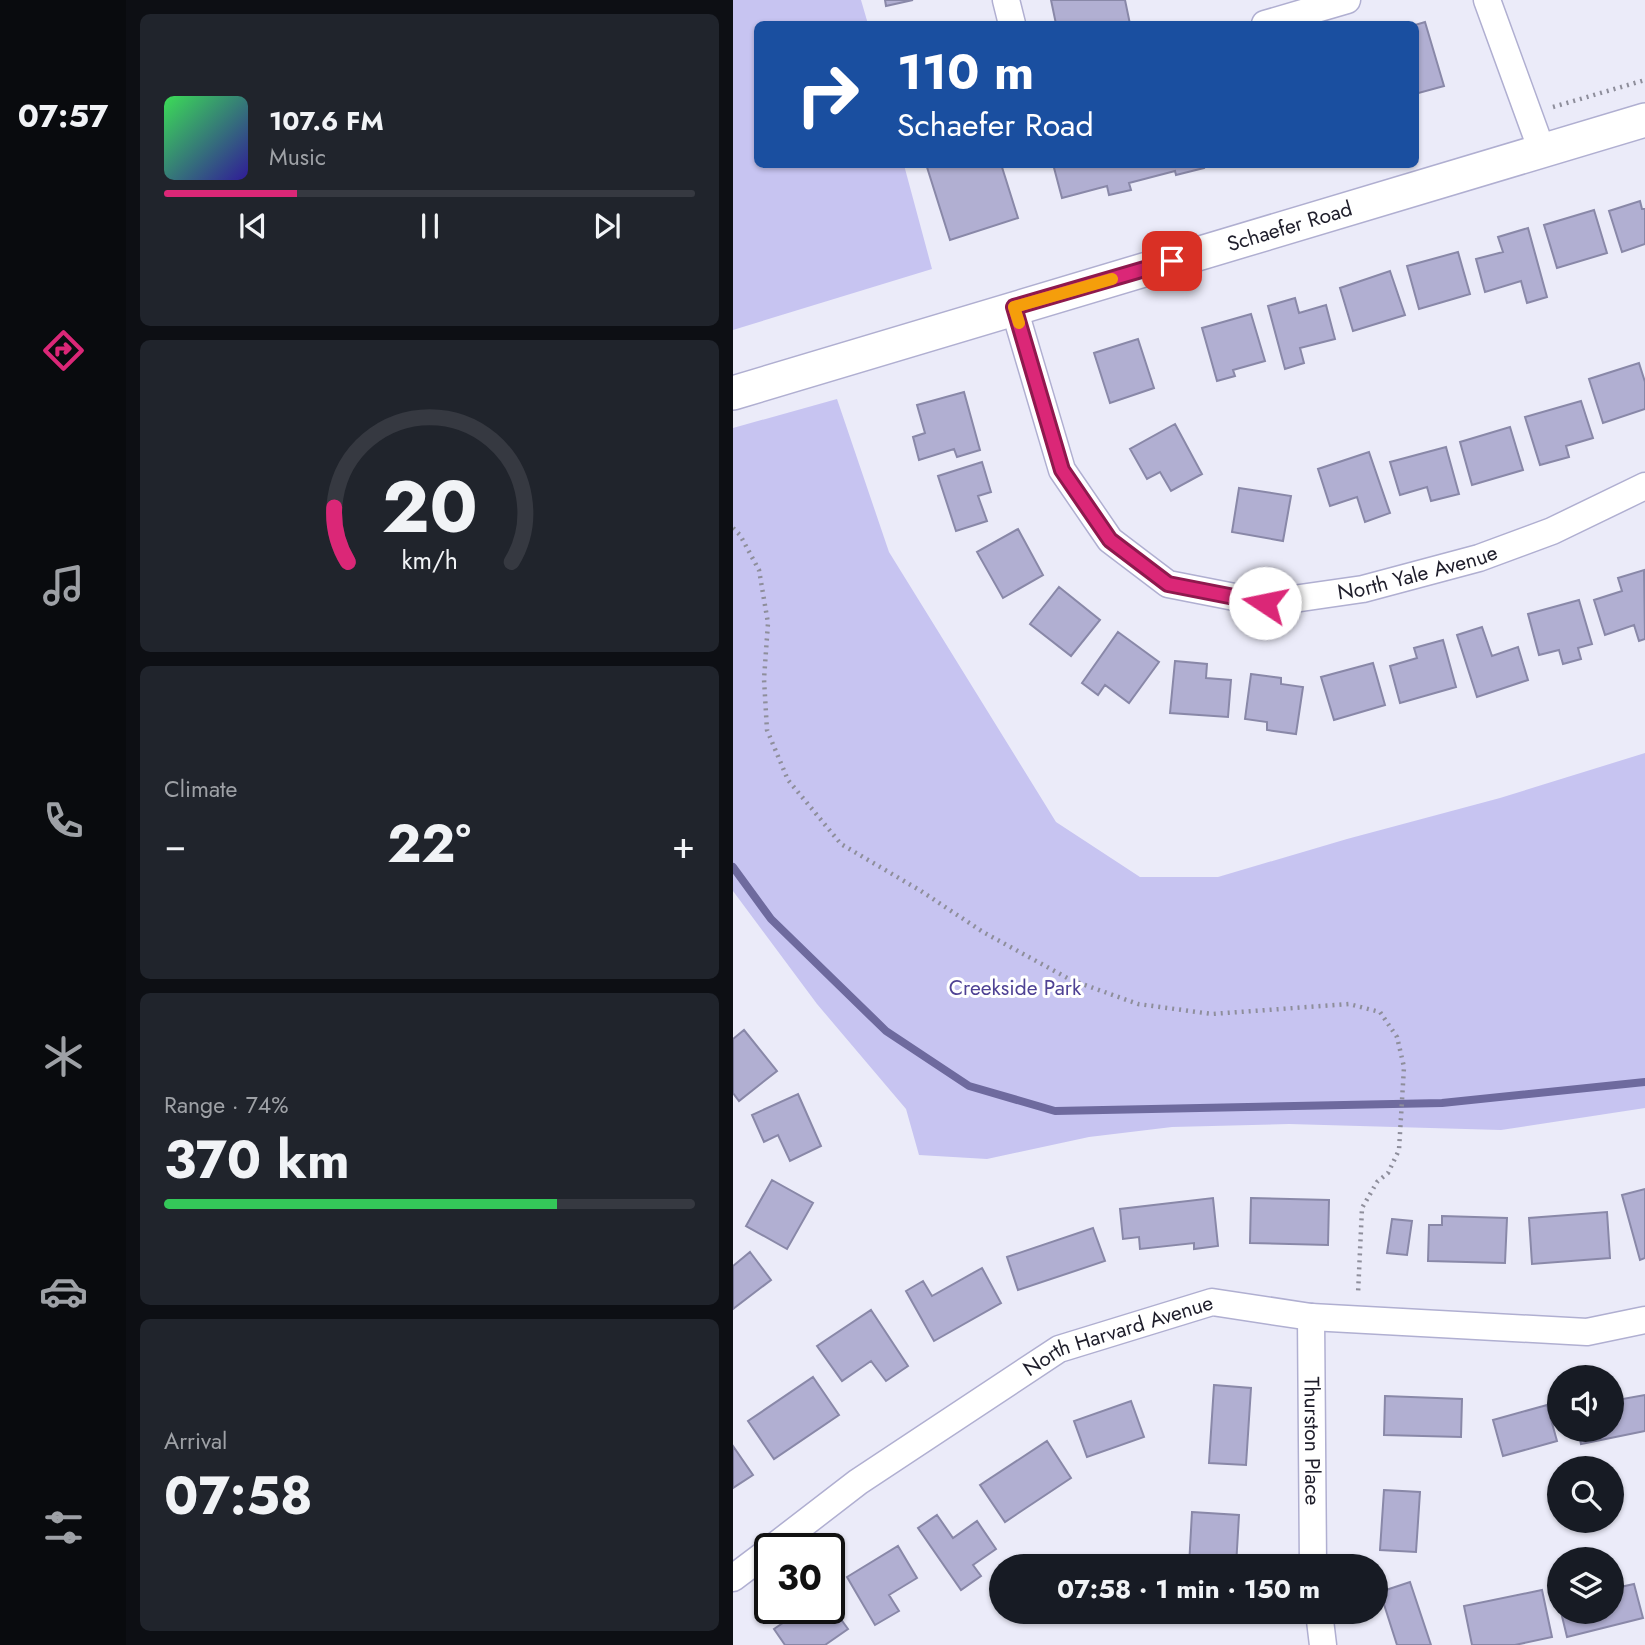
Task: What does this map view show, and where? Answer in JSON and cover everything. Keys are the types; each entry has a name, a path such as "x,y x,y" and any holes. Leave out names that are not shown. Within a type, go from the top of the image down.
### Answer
{"street":[{"path":"1007,0 1011,21"},
{"path":"1275,21 1347,0"},
{"path":"1487,0 1542,151"},
{"name":"Schaefer Road","path":"733,393 1645,120"},
{"name":"North Yale Avenue","path":"1014,307 1062,470 1110,540 1168,584 1265,603 1363,589 1479,558 1552,531 1645,486"},
{"name":"North Harvard Avenue","path":"792,1533 858,1482 1059,1349 1212,1302 1311,1317 1587,1332 1645,1320"},
{"name":"Thurston Place","path":"1311,1317 1313,1554"},
{"name":"North Harvard Avenue","path":"733,1578 754,1562"},
{"path":"1320,1624 1323,1645"}],"path":[{"path":"1528,113 1645,80"},
{"path":"733,528 740,535 759,570 768,623 764,679 767,730 788,780 841,844 921,891 983,932 1071,980 1138,1004 1212,1014 1349,1004 1380,1012 1397,1037 1404,1067 1399,1150 1388,1173 1377,1182 1362,1208 1357,1320"}],"green space":[{"path":"733,0 861,0 867,21 754,21 754,168 905,168 932,269 733,330"},
{"name":"Creekside Park","path":"837,399 889,552 1056,822 1140,877 1218,877 1500,798 1645,753 1645,1108 1501,1130 1289,1124 1172,1127 1089,1137 987,1159 919,1155 906,1109 817,1004 733,891 733,428"}],"building":[{"path":"885,0 913,0 886,6"},
{"path":"1051,0 1125,0 1129,21 1055,21"},
{"path":"1425,22 1444,86 1419,93 1419,24"},
{"path":"927,168 1002,168 1018,218 950,240"},
{"path":"1054,168 1204,168 1176,175 1175,171 1129,183 1131,190 1109,195 1107,186 1062,198"},
{"path":"1640,201 1642,209 1645,209 1645,244 1622,252 1609,211"},
{"path":"1594,210 1607,253 1557,268 1544,225"},
{"path":"1528,228 1547,297 1527,303 1521,281 1485,292 1476,259 1503,252 1498,237"},
{"path":"1458,252 1470,294 1419,309 1407,266"},
{"path":"1390,271 1405,315 1353,331 1340,288"},
{"path":"1295,298 1299,313 1326,305 1335,339 1300,348 1304,363 1285,369 1268,306"},
{"path":"1251,314 1265,361 1233,370 1235,376 1217,381 1202,328"},
{"path":"1138,339 1154,388 1110,403 1094,353"},
{"path":"1639,363 1645,382 1645,409 1603,423 1589,379"},
{"path":"964,392 980,450 957,457 954,449 919,460 913,437 925,433 917,405"},
{"path":"1581,401 1593,438 1566,446 1569,457 1540,465 1525,417"},
{"path":"1175,424 1202,474 1171,491 1160,472 1147,479 1130,449"},
{"path":"1510,427 1523,470 1472,485 1460,442"},
{"path":"1446,447 1459,494 1431,501 1427,487 1400,495 1390,462"},
{"path":"1369,452 1390,513 1365,522 1357,497 1330,506 1318,469"},
{"path":"982,462 991,492 978,496 987,521 956,531 938,476"},
{"path":"1239,488 1291,496 1283,541 1232,532"},
{"path":"1018,529 1043,575 1003,598 977,552"},
{"path":"1644,570 1645,639 1639,641 1634,625 1605,635 1594,600 1622,591 1618,578"},
{"path":"1059,587 1100,620 1071,656 1030,624"},
{"path":"1579,600 1592,644 1578,648 1581,659 1563,664 1559,650 1539,655 1528,614"},
{"path":"1482,627 1492,656 1518,647 1528,680 1477,697 1457,635"},
{"path":"1118,632 1159,662 1129,703 1105,685 1098,695 1082,683"},
{"path":"1443,640 1456,687 1400,703 1390,666 1417,658 1414,648"},
{"path":"1175,661 1207,664 1206,678 1231,680 1228,717 1170,713"},
{"path":"1373,663 1385,705 1334,720 1321,677"},
{"path":"1251,674 1281,678 1281,684 1303,687 1296,734 1267,730 1267,722 1245,719"},
{"path":"744,1030 777,1071 739,1101 733,1093 733,1039"},
{"path":"798,1094 821,1146 790,1161 778,1135 764,1142 752,1115"},
{"path":"772,1180 813,1203 787,1249 746,1226"},
{"path":"1645,1189 1645,1258 1640,1260 1622,1195"},
{"path":"1213,1198 1218,1246 1194,1249 1194,1243 1140,1249 1139,1237 1123,1239 1120,1209"},
{"path":"1251,1198 1329,1200 1328,1245 1250,1243"},
{"path":"1607,1212 1610,1258 1532,1264 1529,1218"},
{"path":"1442,1216 1507,1218 1505,1263 1428,1261 1429,1225 1442,1225"},
{"path":"1392,1219 1412,1221 1407,1255 1387,1253"},
{"path":"1093,1228 1105,1261 1018,1290 1007,1257"},
{"path":"750,1252 771,1280 733,1309 733,1266"},
{"path":"982,1268 1001,1303 934,1341 906,1291 923,1281 932,1296"},
{"path":"871,1310 908,1366 886,1381 871,1361 842,1381 817,1346"},
{"path":"813,1377 839,1415 774,1459 748,1421"},
{"path":"1214,1385 1251,1388 1246,1465 1209,1463"},
{"path":"1645,1395 1645,1431 1624,1435 1624,1399"},
{"path":"1385,1396 1462,1399 1461,1437 1384,1435"},
{"path":"1131,1401 1144,1437 1087,1457 1074,1421"},
{"path":"1547,1405 1547,1442 1553,1442 1503,1456 1493,1420"},
{"path":"1047,1441 1071,1478 1005,1522 980,1485"},
{"path":"733,1446 753,1475 733,1488"},
{"path":"1384,1490 1420,1492 1416,1552 1380,1550"},
{"path":"1192,1512 1239,1515 1237,1554 1190,1554"},
{"path":"937,1515 953,1538 977,1521 996,1549 973,1565 981,1576 961,1590 918,1528"},
{"path":"898,1546 917,1578 889,1595 899,1611 875,1625 847,1577"},
{"path":"1410,1582 1431,1645 1397,1645 1388,1617 1388,1589"},
{"path":"1634,1584 1643,1618 1624,1623 1624,1586"},
{"path":"1542,1590 1547,1624 1552,1637 1515,1645 1472,1645 1464,1606"},
{"path":"781,1624 844,1624 848,1629 825,1645 785,1645 774,1629"},
{"path":"1564,1624 1619,1624 1567,1637"}],"waterway":[{"path":"733,867 771,919 886,1031 969,1086 1055,1111 1442,1103 1645,1082"}],"slow traffic":[{"path":"1019,323 1014,307 1112,279"}],"route":[{"path":"1172,261 1014,307 1062,470 1110,540 1168,584 1265,603"}]}
